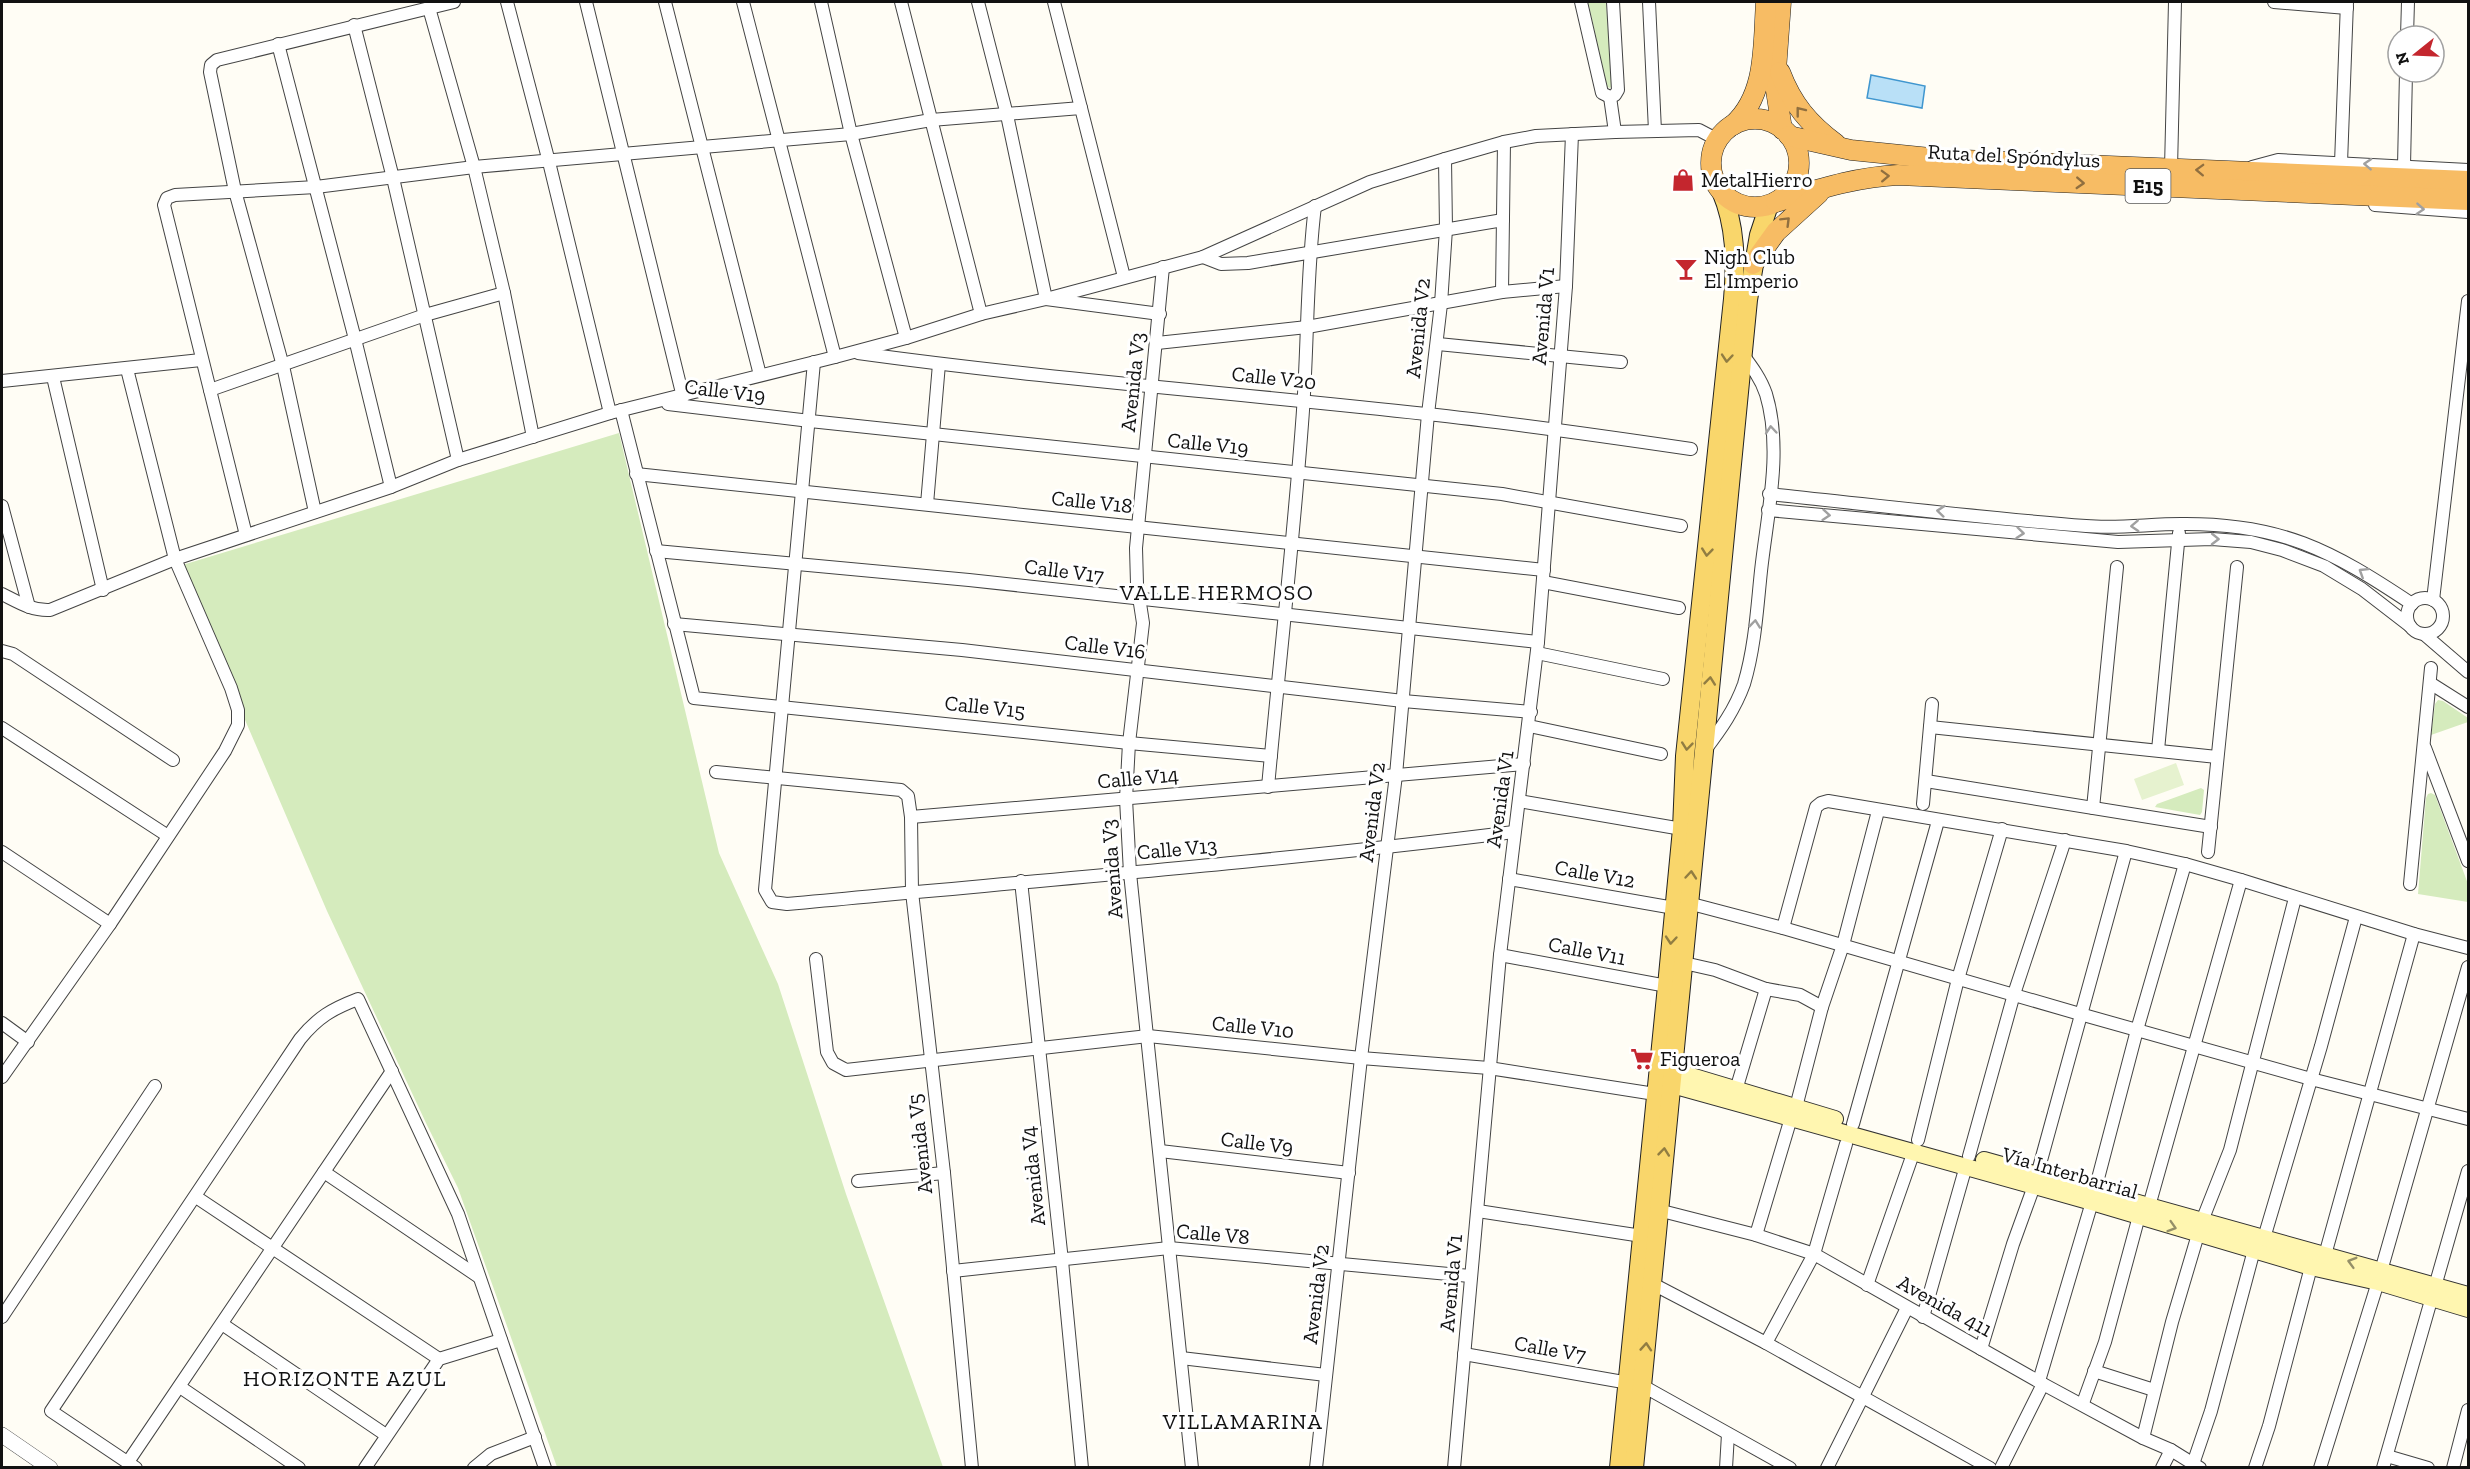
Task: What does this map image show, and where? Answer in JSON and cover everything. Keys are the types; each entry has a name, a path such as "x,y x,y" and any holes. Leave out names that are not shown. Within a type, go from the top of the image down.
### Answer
{"highway":[{"path":"1721,191 1712,171 1714,150 1718,140 1744,116 1757,89 1766,2"},
{"path":"1772,204 1786,195 1794,184 1799,159 1796,147 1786,132 1777,101 1776,62 1781,2"},
{"path":"1776,62 1788,92 1802,115 1841,148"},
{"name":"E15","path":"1733,125 1745,120 1758,119 1771,122 1786,132"},
{"name":"Ruta del Spóndylus","path":"1786,132 1841,148 1873,153 2055,173 2234,181 2469,200"},
{"name":"Ruta del Spóndylus","path":"1772,204 1828,186 1871,176 1899,175 2055,173 2171,168 2234,181 2469,181"},
{"path":"1753,264 1789,218 1828,186"},
{"name":"E15","path":"1721,191 1731,200 1743,206 1756,207 1772,204"}],"main road":[{"path":"1634,1467 1642,1236 1663,1079 1684,963 1681,905 1685,756 1735,281 1732,225 1721,191"},
{"path":"1619,1467 1636,1384 1651,1283 1658,1210 1667,986 1702,754 1753,264 1759,235 1772,204"},
{"name":"Vía Interbarrial","path":"1663,1079 1916,1145"},
{"name":"Vía Interbarrial","path":"1663,1079 1736,1090 1793,1112 1853,1124 1967,1161 2200,1228 2259,1244 2325,1255 2380,1277 2433,1293 2469,1309"},
{"name":"Vía Interbarrial","path":"2259,1244 2311,1267 2380,1277"},
{"name":"Vía Interbarrial","path":"2433,1293 2469,1295"}],"street":[{"path":"315,512 283,366 235,191 210,72 212,65 218,60 454,2"},
{"path":"507,2 615,412 636,474 674,624"},
{"path":"585,2 625,155 683,397"},
{"path":"665,2 760,375"},
{"path":"743,2 834,357"},
{"path":"821,2 851,134 906,338"},
{"path":"901,2 981,314"},
{"path":"978,2 1007,115 1046,299"},
{"path":"1054,2 1124,277"},
{"path":"1581,2 1602,93 1610,97"},
{"path":"1610,97 1618,90 1613,2"},
{"path":"1649,2 1655,131"},
{"path":"2171,168 2175,2"},
{"path":"2274,2 2347,4 2341,163"},
{"path":"2407,24 2408,2"},
{"path":"429,8 474,167 504,293 533,437"},
{"path":"354,25 393,178 458,460"},
{"path":"278,44 356,339 392,487"},
{"path":"2404,166 2406,84"},
{"path":"1610,97 1616,132"},
{"path":"246,535 164,205 167,198 175,195 316,187 474,167 851,134 931,120 1081,108"},
{"path":"2,594 29,607 51,610 175,560 392,487 458,460 615,412 683,397 906,338 981,314 1203,257 1370,182 1504,142 1536,136 1699,130 1718,140"},
{"name":"Avenida V1","path":"1454,1467 1500,954 1538,648 1553,429 1566,286 1572,134"},
{"path":"1502,292 1504,142"},
{"name":"Avenida V2","path":"1316,1467 1340,1266 1361,1058 1396,774 1421,485 1438,344 1446,229 1445,159"},
{"path":"2234,181 2278,160 2469,170"},
{"path":"2234,181 2313,201 2469,212"},
{"path":"1268,787 1299,472 1309,254 1315,206"},
{"path":"1203,257 1221,264 1248,263 1503,220"},
{"name":"Avenida V3","path":"1163,267 1153,386 1137,527 1136,567 1143,623 1129,743 1126,799 1130,873 1192,1467"},
{"path":"1157,343 1307,327 1502,292 1566,286"},
{"path":"210,390 425,315 504,293"},
{"path":"1046,299 1160,314"},
{"path":"2433,600 2469,302"},
{"path":"1438,344 1621,362"},
{"name":"Calle V20","path":"852,352 939,364 1428,414 1691,449"},
{"path":"1702,754 1729,719 1743,684 1752,650 1768,510 1772,447 1770,417 1765,393 1755,371 1743,355"},
{"path":"2,381 201,360"},
{"path":"776,779 814,362"},
{"path":"927,504 939,364"},
{"path":"2,1077 110,924 225,751 238,725 238,710 231,688 175,560 127,369"},
{"path":"52,376 104,590"},
{"name":"Calle V19","path":"658,402 810,421 1502,494 1681,526"},
{"name":"Calle V18","path":"636,474 1416,557 1543,576 1679,608"},
{"path":"1769,494 2088,527 2180,524 2248,528 2301,541 2348,562 2412,604"},
{"path":"2,506 29,607"},
{"path":"1768,510 2118,542 2179,539 2251,542 2309,560 2362,589 2413,630 2425,635 2469,672"},
{"path":"2158,750 2180,524"},
{"name":"Calle V17","path":"656,551 969,580 1410,629 1538,648 1663,679"},
{"path":"2093,808 2117,567"},
{"path":"2208,852 2237,567"},
{"path":"2410,626 2407,615 2412,604 2422,598 2433,600 2442,609 2443,621 2436,631 2425,635"},
{"name":"Calle V16","path":"674,624 962,650 1403,701 1531,712"},
{"name":"Calle V15","path":"674,624 694,698 1271,756"},
{"path":"2,651 13,654 173,760"},
{"path":"2410,884 2431,668"},
{"path":"2430,683 2469,707"},
{"path":"1923,804 1932,704"},
{"path":"1530,726 1661,754"},
{"path":"1930,727 2217,757"},
{"path":"2,728 168,836"},
{"path":"2423,745 2469,861"},
{"name":"Calle V14","path":"911,817 1524,764"},
{"path":"716,772 901,790 909,796 911,817"},
{"name":"Calle V13","path":"776,779 765,890 772,902 787,904 1388,848 1515,832"},
{"path":"1926,781 2211,827"},
{"path":"1519,801 1682,829"},
{"path":"1783,928 1816,807 1828,801 1938,821 2065,840 2185,864 2356,917 2469,948"},
{"path":"1756,1235 1822,1007 1843,945 1878,811"},
{"name":"Avenida V5","path":"911,817 912,892 944,1173 972,1467"},
{"path":"1853,1124 1938,821"},
{"path":"1868,1285 1916,1145 1958,979 2002,829"},
{"path":"1923,1317 2014,994 2065,840"},
{"path":"1981,1349 2035,1180 2126,851"},
{"path":"2,852 110,924"},
{"path":"2001,1467 2041,1383 2137,1030 2185,864"},
{"name":"Calle V12","path":"1509,879 1681,905 1783,928 2311,1079 2469,1119"},
{"path":"2083,1403 2105,1342 2195,1046 2241,880"},
{"name":"Avenida V4","path":"1021,881 1082,1467"},
{"path":"2143,1438 2154,1390 2200,1228 2230,1150 2295,898"},
{"path":"2196,1466 2259,1244 2311,1079 2356,917"},
{"path":"2325,1255 2414,934"},
{"name":"Calle V11","path":"1500,954 1667,986"},
{"name":"Calle V10","path":"816,959 827,1052 833,1063 846,1070 1148,1036 1361,1058 1663,1079"},
{"path":"1684,963 1715,970 1766,988 1800,995 1822,1007"},
{"path":"2320,1467 2380,1277 2469,967"},
{"path":"1736,1090 1766,988"},
{"path":"392,1071 180,1387 132,1465 51,1412 300,1039 315,1021 330,1011 358,999 392,1071 458,1214 545,1467"},
{"path":"2,1023 28,1042"},
{"path":"2,1317 155,1086"},
{"path":"1767,1343 1814,1254 1846,1144"},
{"name":"Calle V9","path":"1160,1151 1349,1173"},
{"path":"2428,1467 2385,1462 2469,1171"},
{"path":"324,1172 479,1277"},
{"path":"858,1181 944,1173"},
{"path":"196,1197 439,1359"},
{"name":"Avenida 411","path":"1658,1210 1756,1235 1814,1254 2041,1383 2083,1403 2143,1438 2171,1450 2196,1466"},
{"path":"1478,1211 1642,1236"},
{"name":"Calle V8","path":"953,1271 1169,1248 1340,1266 1470,1276"},
{"path":"2255,1467 2269,1426 2311,1267"},
{"path":"1651,1283 1767,1343 1990,1467"},
{"path":"1827,1467 1907,1308"},
{"path":"222,1324 386,1435"},
{"path":"364,1467 439,1359 501,1340"},
{"name":"Calle V7","path":"1464,1354 1636,1384 1790,1467"},
{"path":"1181,1358 1326,1375"},
{"path":"2094,1371 2154,1390"},
{"path":"180,1387 299,1467"},
{"path":"2453,1467 2469,1410"},
{"path":"1726,1467 1728,1434"},
{"path":"2,1435 50,1467"},
{"path":"474,1467 491,1454 535,1437"},
{"path":"2162,1467 2171,1450"}],"green space":[{"path":"1588,2 1606,2 1612,86 1610,88 1607,87"},
{"path":"619,433 719,853 778,984 846,1194 943,1467 557,1467 458,1188 327,911 179,566"},
{"path":"2438,700 2468,718 2468,722 2431,735 2435,704"},
{"path":"2176,763 2184,785 2142,800 2134,779"},
{"path":"2201,788 2204,790 2200,815 2155,807 2157,804"},
{"path":"2431,793 2435,795 2468,884 2468,902 2418,894 2426,798"}],"water":[{"path":"1871,75 1925,86 1922,108 1867,98"}],"place":[{"name":"MetalHierro","path":"1683,180"},
{"name":"Nigh Club El Imperio","path":"1686,269"},
{"name":"Figueroa","path":"1642,1059"}],"district":[{"name":"VALLE HERMOSO","path":"1217,592"},
{"name":"HORIZONTE AZUL","path":"345,1378"},
{"name":"VILLAMARINA","path":"1243,1421"}]}
